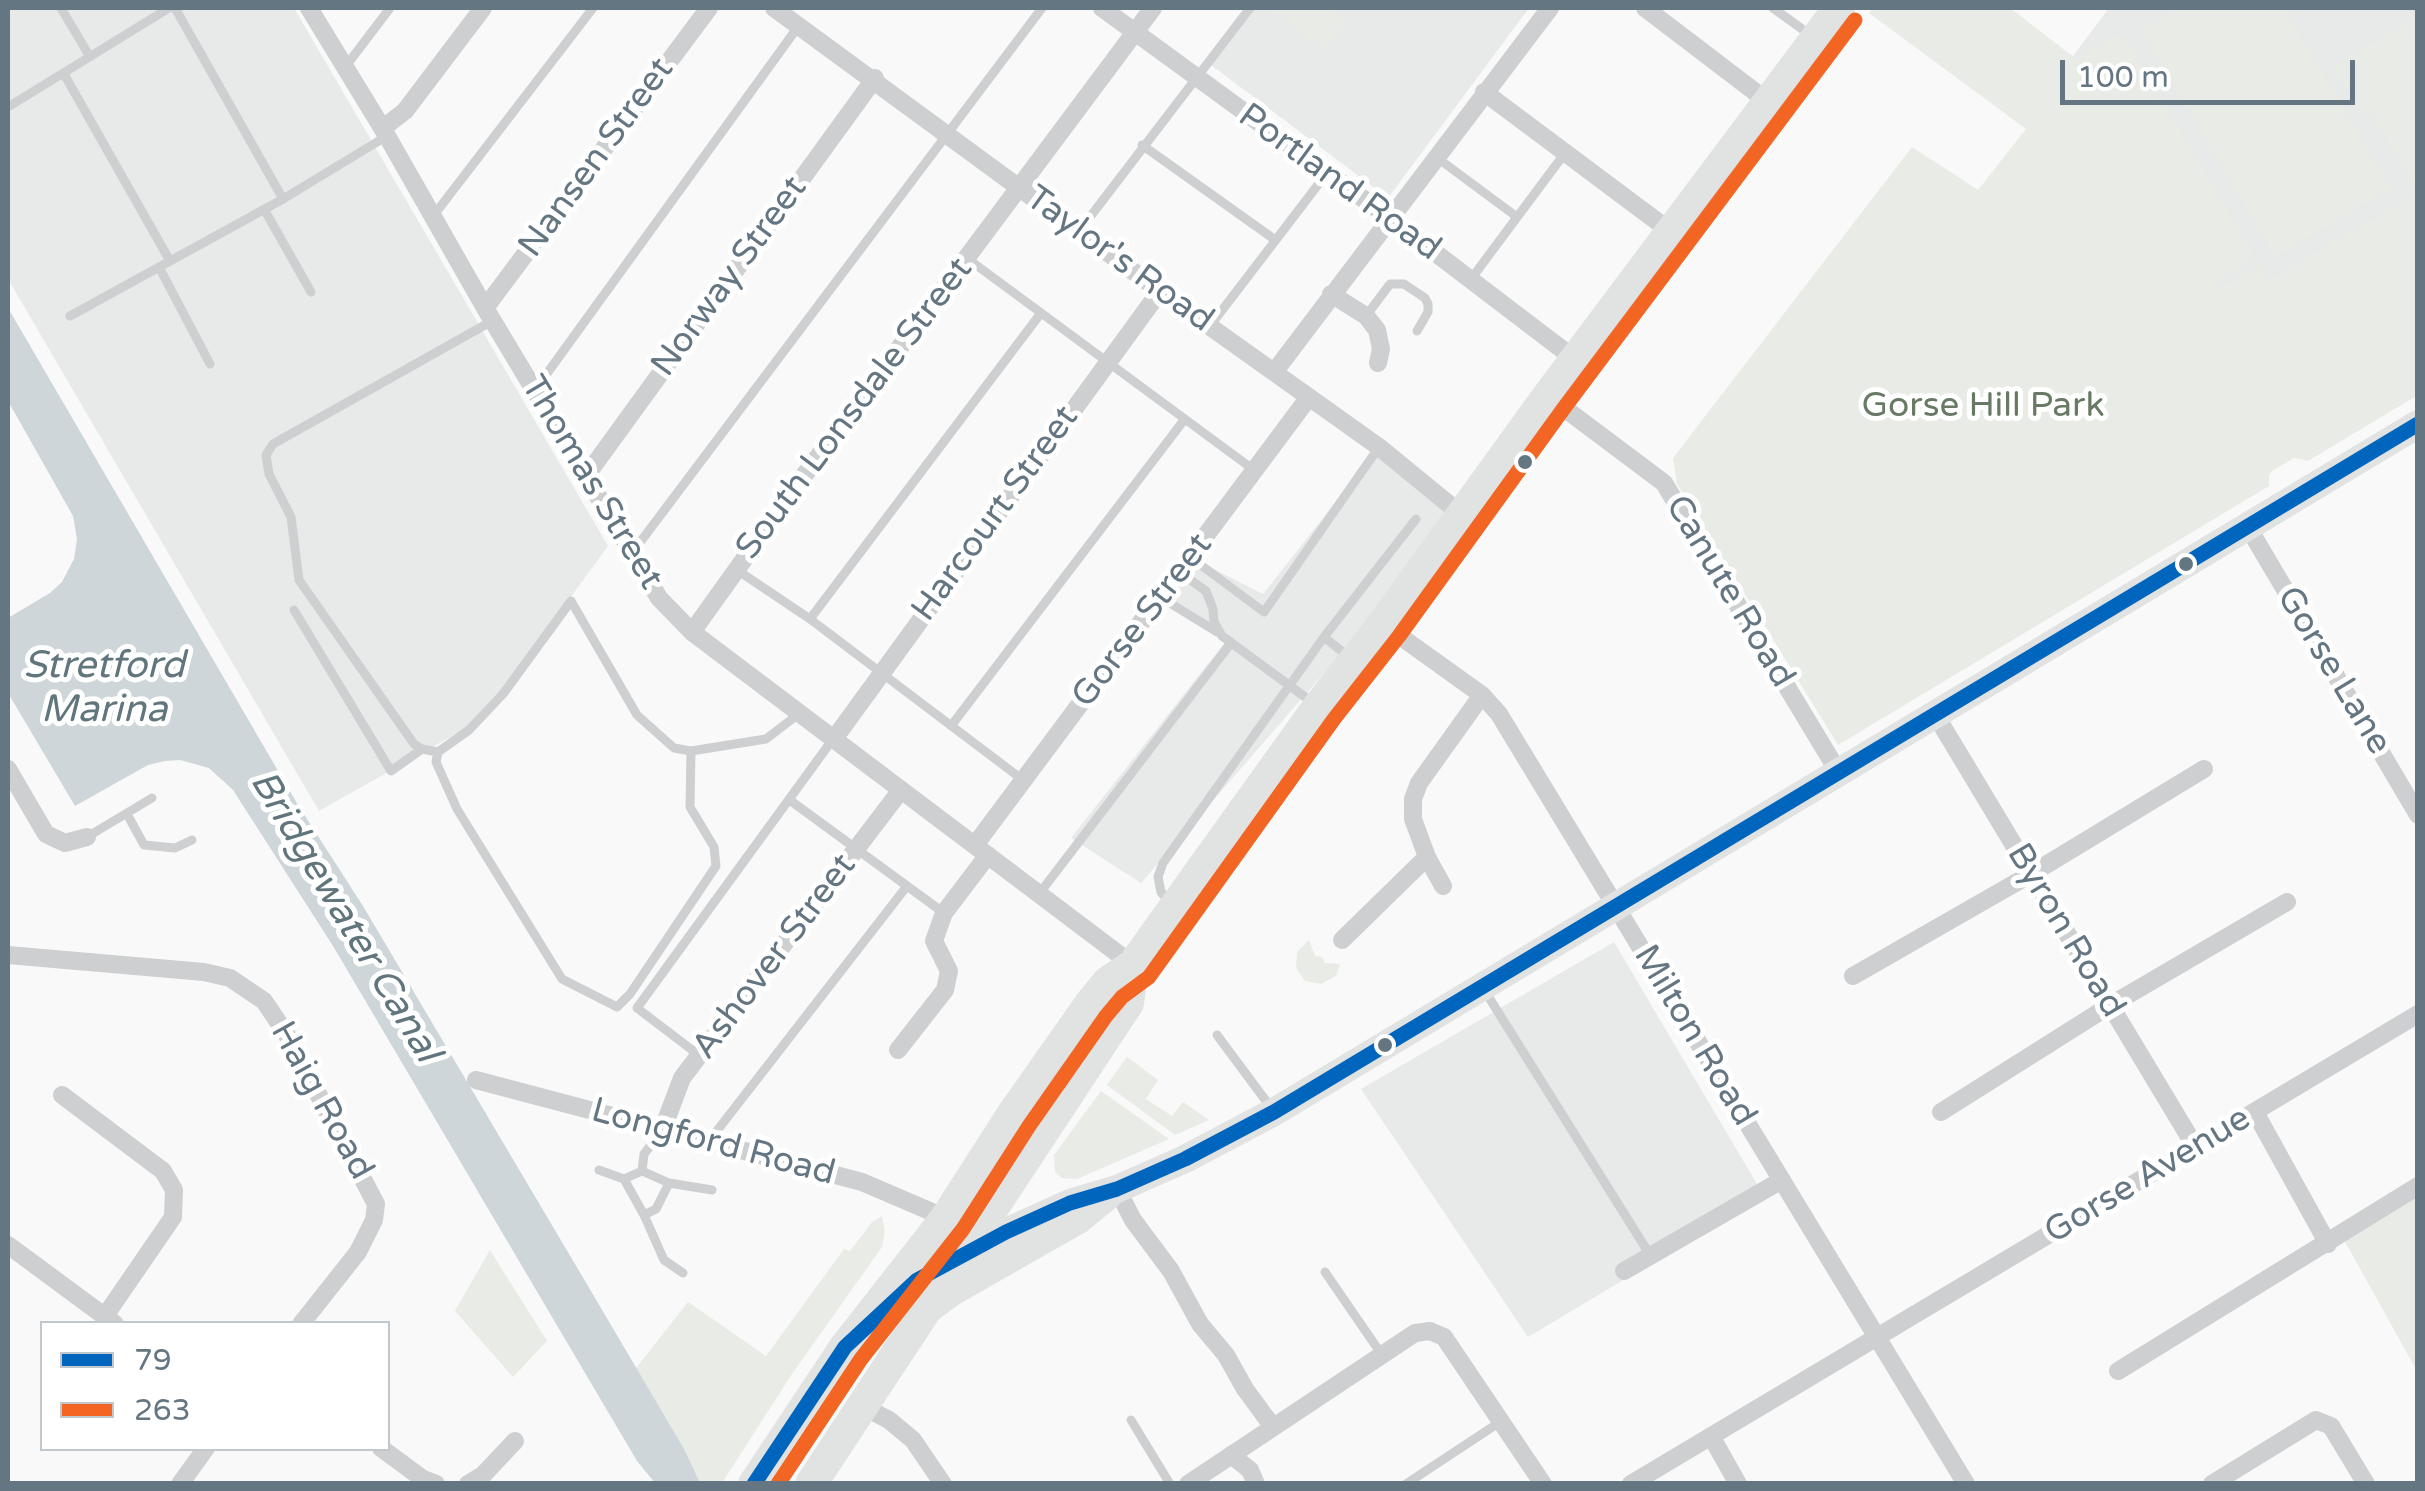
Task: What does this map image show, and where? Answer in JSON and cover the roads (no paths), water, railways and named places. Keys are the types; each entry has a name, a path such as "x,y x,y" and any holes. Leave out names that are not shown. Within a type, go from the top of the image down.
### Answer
{"highway":[{"path":"754,1484 845,1347 946,1218 1012,1115 1104,986 1133,965 1318,707 1839,8"},
{"path":"811,1484 860,1404 1128,1003 1133,965"},
{"path":"946,1218 985,1216"},
{"path":"806,1406 834,1400 860,1404"}],"main road":[{"path":"845,1347 917,1280 1070,1203 1117,1189 1185,1159 1274,1112 2418,424"},
{"path":"915,1322 952,1292 1080,1219 1117,1189"}],"street":[{"name":"Thomas Street","path":"308,8 346,66 630,555 659,598 692,632 1133,965"},
{"path":"385,132 405,112 484,8"},
{"name":"Nansen Street","path":"489,314 708,8"},
{"name":"Taylor's Road","path":"774,8 875,78 1160,291 1275,370 1462,515"},
{"name":"Portland Road","path":"1102,8 1576,360"},
{"name":"South Lonsdale Street","path":"692,632 735,568 1153,8"},
{"path":"1275,370 1548,8"},
{"path":"1645,8 1768,101"},
{"name":"Norway Street","path":"586,476 875,78"},
{"path":"1484,92 1670,231"},
{"name":"Harcourt Street","path":"834,739 1160,291"},
{"path":"1331,294 1366,316 1380,340 1378,363"},
{"name":"Canute Road","path":"1548,396 1664,483 1838,774"},
{"name":"Gorse Street","path":"944,913 1024,781 1309,397"},
{"name":"Gorse Lane","path":"2248,527 2418,815"},
{"name":"Milton Road","path":"1383,624 1482,696 1499,714 1966,1484"},
{"path":"1444,886 1427,857 1413,819 1412,799 1419,783 1482,696"},
{"name":"Byron Road","path":"1935,714 2196,1148"},
{"path":"8,769 46,834 64,843 87,837"},
{"path":"1854,976 2204,769"},
{"name":"Ashover Street","path":"662,1132 675,1091 901,790"},
{"path":"1342,940 1427,857"},
{"path":"1941,1112 2109,1006 2286,902"},
{"path":"898,1050 945,990 949,971 934,941 944,913"},
{"name":"Haig Road","path":"8,956 204,972 230,978 264,1000 287,1035 376,1204 374,1220 358,1252 303,1321"},
{"name":"Gorse Avenue","path":"1631,1484 2418,1014"},
{"name":"Longford Road","path":"476,1080 862,1182 946,1218"},
{"path":"8,1245 110,1320 173,1217 174,1190 163,1170 62,1095"},
{"path":"2255,1112 2328,1244"},
{"path":"1624,1272 1782,1180"},
{"path":"2118,1371 2418,1186"},
{"path":"1117,1189 1171,1271 1200,1324 1226,1355 1273,1427"},
{"path":"1188,1484 1415,1333 1430,1331 1444,1337 1543,1484"},
{"path":"860,1404 889,1420 913,1440 943,1484"},
{"path":"2212,1484 2308,1422 2323,1421 2331,1426 2366,1484"},
{"path":"1710,1436 1738,1484"},
{"path":"468,1484 483,1475 515,1441"},
{"path":"180,1484 204,1451"},
{"path":"385,1451 436,1484"},
{"path":"1231,1455 1250,1470 1256,1484"}],"lane":[{"path":"61,8 90,56"},
{"path":"8,107 172,8 283,199"},
{"path":"346,66 390,8"},
{"path":"434,215 594,8"},
{"path":"630,555 1042,8"},
{"path":"1080,230 1250,8"},
{"path":"1773,8 1816,38"},
{"path":"535,390 800,24"},
{"path":"64,74 170,261"},
{"path":"70,316 283,199 385,132"},
{"path":"1142,145 1274,239"},
{"path":"1471,279 1566,152"},
{"path":"1436,156 1517,217"},
{"path":"1210,326 1327,174"},
{"path":"264,209 311,292"},
{"path":"968,259 1256,472"},
{"path":"159,268 210,364"},
{"path":"1366,316 1390,284 1404,284 1428,304 1417,332"},
{"path":"489,314 273,444 264,462 292,517 298,580 414,744 422,750 438,752 469,730 503,694 571,601 637,715 674,748 690,751 766,739 800,713"},
{"path":"810,620 1042,314"},
{"path":"951,726 1184,420"},
{"path":"1185,564 1264,612 1379,447"},
{"path":"1173,906 1160,892 1158,877 1163,862 1324,637 1416,520"},
{"path":"1185,564 1206,591 1222,636"},
{"path":"735,568 1024,781"},
{"path":"1160,597 1222,636 1318,707"},
{"path":"294,610 391,772 422,750"},
{"path":"1324,637 1354,661"},
{"path":"1039,894 1231,643"},
{"path":"700,1056 637,1008 834,739"},
{"path":"438,752 436,762 456,809 562,978 618,1007 716,866 714,847 690,806 690,751"},
{"path":"87,837 152,798"},
{"path":"791,801 944,913"},
{"path":"127,814 144,845 175,848 192,840"},
{"path":"708,1143 907,886"},
{"path":"1482,986 1651,1256"},
{"path":"1218,1035 1274,1112"},
{"path":"642,1171 644,1154 662,1132"},
{"path":"598,1170 624,1179 664,1260 683,1273"},
{"path":"624,1179 642,1171 668,1183 712,1190"},
{"path":"644,1215 656,1208 668,1183"},
{"path":"1326,1272 1382,1355"},
{"path":"1130,1420 1170,1484"},
{"path":"1406,1484 1501,1421"}],"water":[{"path":"8,308 298,805 363,906 684,1449 700,1483 655,1483 637,1461 333,946 233,790 209,768 180,760 165,761 148,765 75,806 8,693 8,618 62,582 74,559 77,539 73,516 8,401"}],"park label":[{"name":"Gorse Hill Park","path":"1983,407"}],"water label":[{"name":"Stretford Marina","path":"104,689"},
{"name":"Bridgewater Canal","path":"344,917"}]}
